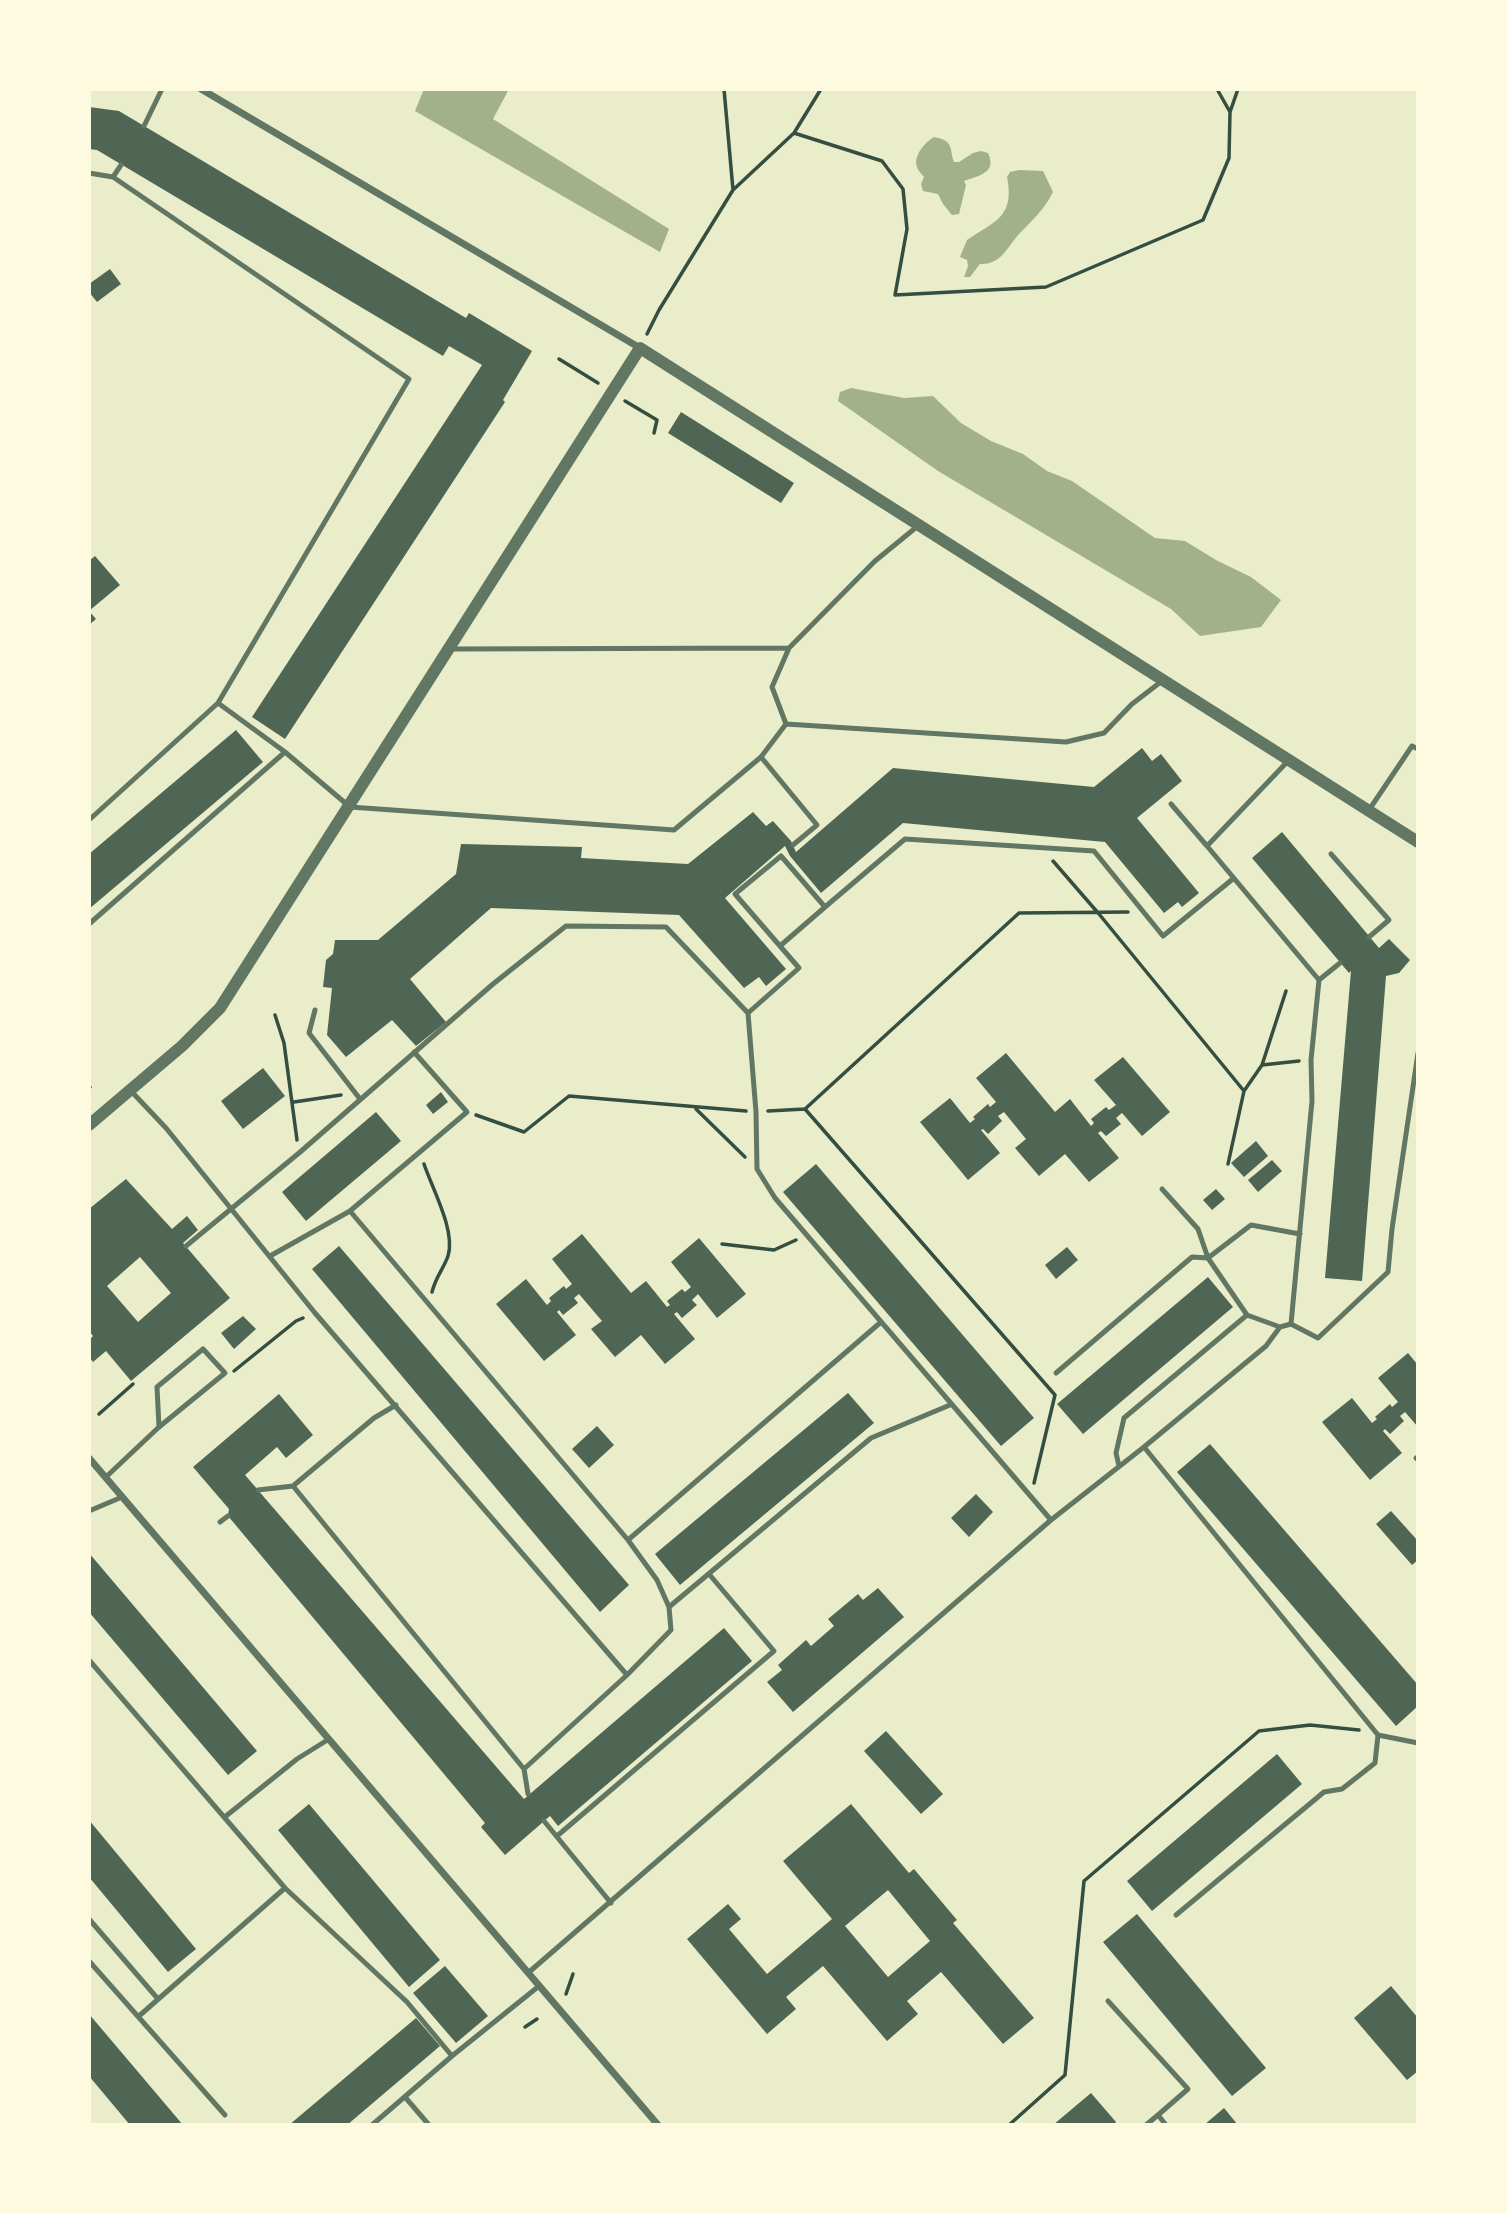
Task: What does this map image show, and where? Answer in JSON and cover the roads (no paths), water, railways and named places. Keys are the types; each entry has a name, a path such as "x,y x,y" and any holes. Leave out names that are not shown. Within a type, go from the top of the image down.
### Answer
{"street":[{"path":"202,89 640,348 1418,842"},
{"path":"89,1125 183,1046 220,1008 640,348"},
{"path":"89,1458 658,2125"}],"lane":[{"path":"144,126 162,89"},
{"path":"113,177 121,165"},
{"path":"89,173 113,177 410,379 218,703 89,820"},
{"path":"786,724 772,687 789,648 875,561 919,525"},
{"path":"447,649 789,648"},
{"path":"786,724 1066,742 1104,733 1132,704 1162,681"},
{"path":"218,703 285,752 350,807 674,830 761,757 786,724"},
{"path":"1369,810 1412,746 1418,749"},
{"path":"89,924 285,752"},
{"path":"761,757 817,825 793,845"},
{"path":"1207,846 1288,761"},
{"path":"1171,804 1319,980"},
{"path":"780,946 905,839 1094,851 1163,936 1234,878"},
{"path":"748,1013 799,968 735,894 787,850"},
{"path":"1331,855 1389,920 1370,937"},
{"path":"780,856 825,907"},
{"path":"186,1246 299,1153 493,984 566,926 666,927 748,1013 756,1112 757,1168 775,1198 1051,1520"},
{"path":"1291,1324 1312,1101 1311,1060 1319,980 1340,962"},
{"path":"315,1010 309,1033 360,1099"},
{"path":"270,1256 350,1210 467,1112 414,1052"},
{"path":"1163,1189 1198,1229 1208,1258 1247,1315 1280,1327 1291,1324 1318,1338 1388,1272 1418,1053"},
{"path":"131,1091 166,1128 316,1313 627,1675"},
{"path":"350,1210 628,1540 657,1580 669,1607 671,1630 627,1675 524,1769"},
{"path":"1056,1373 1192,1257 1208,1258 1251,1224 1300,1234"},
{"path":"1119,1466 1116,1453 1124,1418 1247,1315"},
{"path":"628,1540 881,1322"},
{"path":"528,1973 1051,1520 1266,1346 1280,1327"},
{"path":"106,1477 159,1427 225,1373 203,1349 157,1387 159,1427"},
{"path":"258,1490 293,1486 374,1418 396,1405"},
{"path":"669,1607 871,1438 950,1405"},
{"path":"1144,1447 1378,1735 1418,1744"},
{"path":"293,1486 524,1769 528,1794"},
{"path":"89,1511 122,1497"},
{"path":"220,1522 228,1516"},
{"path":"557,1836 774,1651 709,1574"},
{"path":"89,1660 226,1816 285,1888 407,2002 452,2056"},
{"path":"1176,1915 1324,1792 1342,1789 1375,1763 1378,1735"},
{"path":"226,1816 297,1759 329,1739"},
{"path":"544,1821 611,1903"},
{"path":"139,2016 285,1888"},
{"path":"89,1919 158,1999"},
{"path":"89,1961 225,2115"},
{"path":"372,2125 539,1986"},
{"path":"1108,2001 1188,2090 1146,2125"},
{"path":"405,2097 429,2125"},
{"path":"1158,2115 1166,2125"}]}
